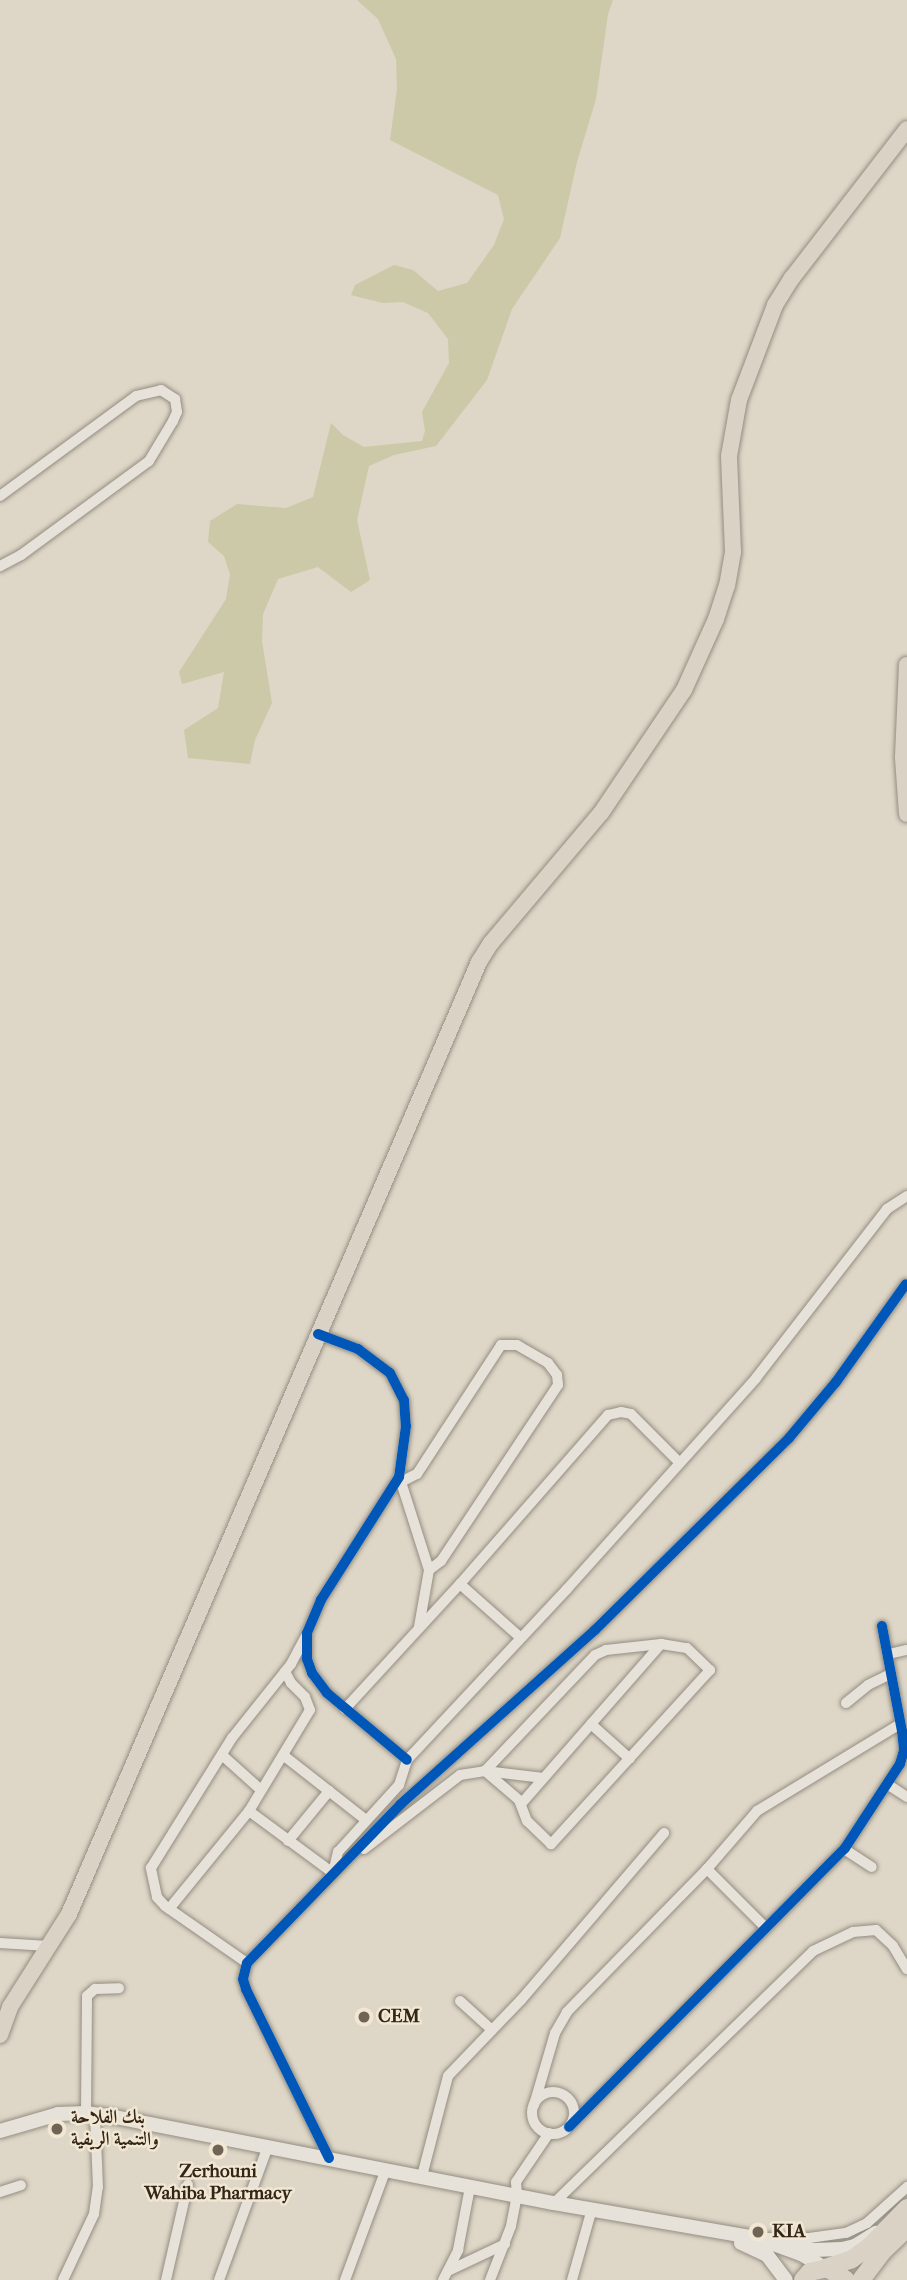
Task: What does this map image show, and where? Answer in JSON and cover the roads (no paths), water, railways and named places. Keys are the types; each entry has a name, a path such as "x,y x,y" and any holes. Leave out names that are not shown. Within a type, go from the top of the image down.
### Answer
{"highway":[{"path":"803,2280 810,2272 852,2259 868,2248 907,2208"},
{"path":"861,2280 882,2252 907,2228"},
{"path":"825,2268 836,2271 846,2280"}],"main road":[{"path":"0,2035 9,2007 74,1901 479,962 491,943 601,813 684,690 716,619 727,586 733,552 729,456 738,400 762,335 792,278 907,129"},
{"path":"907,665 902,758 907,814"},
{"path":"0,2131 42,2117 91,2114 813,2250 842,2249 864,2241 907,2208"},
{"path":"596,2210 648,2225 748,2244 767,2255 786,2280"},
{"path":"757,2238 801,2254 825,2268"}],"street":[{"path":"0,496 136,396 154,390 170,393 175,399 177,412 149,461 21,555 0,566"},
{"path":"333,1873 338,1852 399,1785 407,1760 521,1638 765,1367 887,1209 907,1196"},
{"path":"329,2158 246,1989 243,1979 247,1963 401,1804 595,1630 789,1438 836,1382 906,1284"},
{"path":"318,1334 367,1354 390,1373 399,1385 406,1413 400,1480 429,1570 419,1627"},
{"path":"247,1963 169,1909 157,1896 152,1862 222,1755 285,1671 307,1633 321,1600 400,1480 417,1474 501,1345 517,1345 548,1363 557,1375 558,1385 441,1560 429,1570"},
{"path":"345,1709 460,1584 608,1415 621,1412 631,1414 678,1461"},
{"path":"460,1584 521,1638"},
{"path":"490,2280 505,2244 517,2196 516,2182 549,2133 563,2131 569,2127 844,1849 887,1784 903,1756 903,1728 882,1626"},
{"path":"307,1633 307,1660 312,1673 345,1709 407,1760"},
{"path":"661,1644 687,1648 710,1670 551,1844 527,1821 521,1804 485,1771 595,1655 606,1650 661,1644"},
{"path":"521,1804 661,1644"},
{"path":"889,1654 907,1650"},
{"path":"169,1909 249,1811 310,1710 305,1697 291,1683 285,1671"},
{"path":"846,1703 868,1685 891,1674"},
{"path":"894,1689 907,1686"},
{"path":"591,1724 630,1759"},
{"path":"549,2133 534,2119 534,2105 555,2033 567,2012 766,1805 903,1728"},
{"path":"222,1755 261,1790"},
{"path":"283,1755 366,1820"},
{"path":"333,1873 460,1775 485,1771 544,1778"},
{"path":"887,1784 907,1797"},
{"path":"288,1841 330,1791"},
{"path":"249,1811 333,1873"},
{"path":"422,2176 445,2081 664,1833"},
{"path":"844,1849 872,1867"},
{"path":"707,1869 766,1928"},
{"path":"554,2203 813,1951 853,1932 876,1930 893,1946 907,1969"},
{"path":"0,1943 48,1946"},
{"path":"63,2280 94,2214 98,2187 85,2001 95,1989 118,1988"},
{"path":"460,2001 492,2030"},
{"path":"534,2105 545,2094 552,2092 565,2095 574,2107 569,2127"},
{"path":"219,2280 268,2146"},
{"path":"345,2280 386,2169"},
{"path":"166,2280 188,2183"},
{"path":"0,2192 21,2185"},
{"path":"443,2280 450,2271 458,2250 470,2187"},
{"path":"757,2238 809,2238 846,2233 867,2223 907,2187"},
{"path":"572,2280 596,2210"},
{"path":"450,2271 505,2244"}],"place":[{"name":"CEM","path":"364,2017"},
{"name":"بنك الفلاحة والتنمية الريفية","path":"57,2129"},
{"name":"Zerhouni Wahiba Pharmacy","path":"218,2150"},
{"name":"KIA","path":"758,2232"}]}
